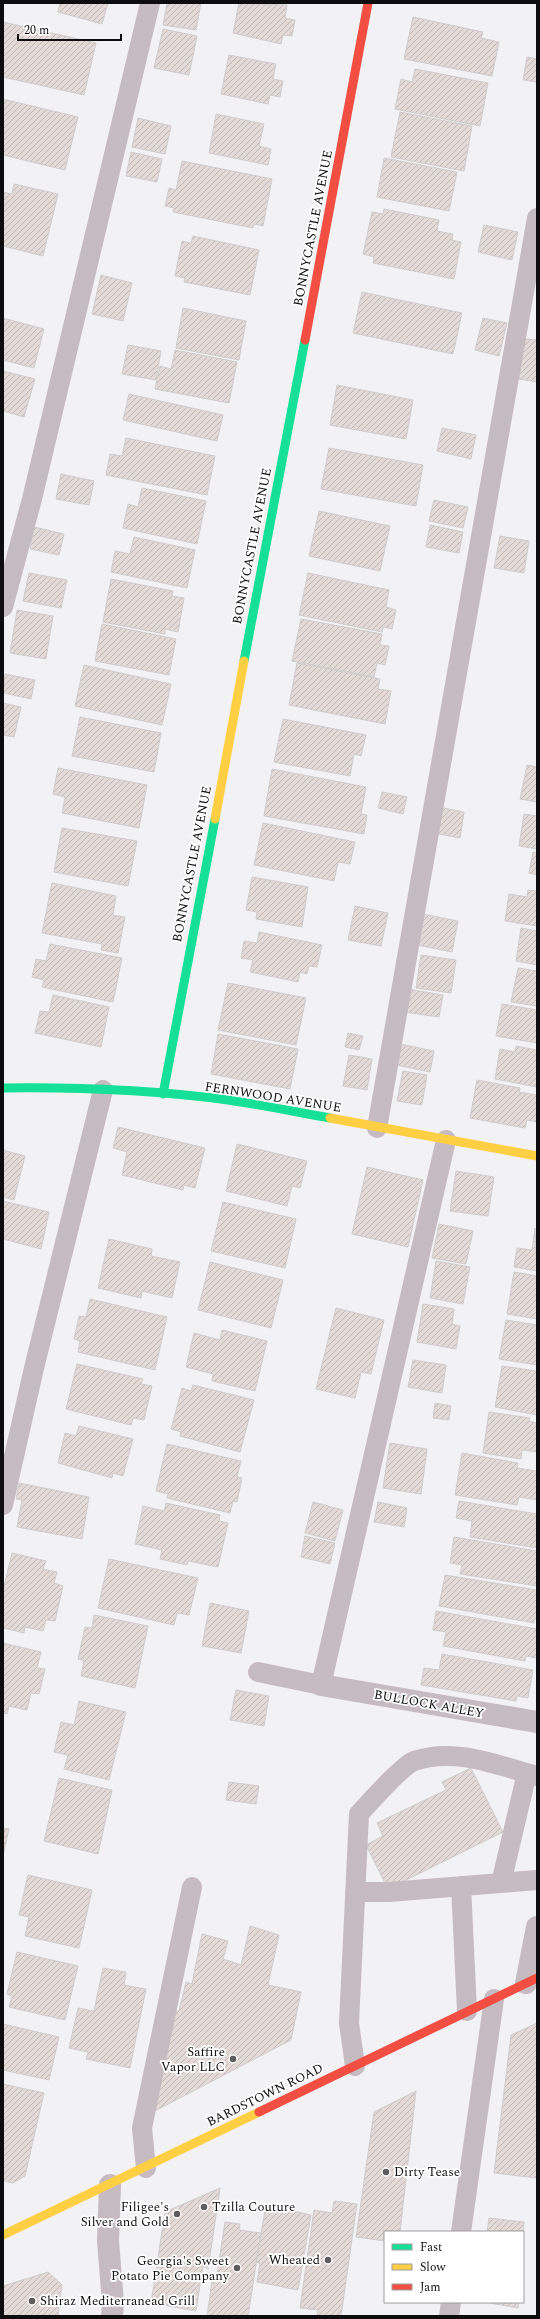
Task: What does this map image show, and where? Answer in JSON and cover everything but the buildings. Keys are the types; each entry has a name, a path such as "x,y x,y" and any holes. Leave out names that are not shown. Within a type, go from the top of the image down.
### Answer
{"street":[{"name":"BONNYCASTLE AVENUE","path":"163,1094 368,3"},
{"name":"FERNWOOD AVENUE","path":"3,1088 55,1087 228,1100 537,1156"},
{"name":"BULLOCK ALLEY","path":"321,1685 537,1722"},
{"path":"531,1980 537,1927"},
{"name":"BARDSTOWN ROAD","path":"3,2235 146,2168 531,1980"},
{"path":"110,2185 108,2241 113,2303 112,2316"}],"lane":[{"path":"3,607 34,491 150,3"},
{"path":"377,1128 537,218"},
{"path":"3,1505 34,1368 103,1090"},
{"path":"258,1672 321,1685 446,1140"},
{"path":"355,2066 349,2023 359,1814 377,1794 413,1761 457,1755 532,1774 501,1883"},
{"path":"355,1892 537,1880"},
{"path":"461,1886 467,2012"},
{"path":"146,2168 142,2128 192,1887"},
{"path":"461,2231 494,1999"},
{"path":"449,2316 451,2303"}],"traffic: fast":[{"path":"244,661 305,340"},
{"path":"163,1094 215,819"},
{"path":"3,1088 59,1088 172,1094 228,1100 330,1118"}],"traffic: slow":[{"path":"215,819 244,661"},
{"path":"330,1118 537,1156"},
{"path":"3,2235 259,2112"}],"traffic: jam":[{"path":"305,340 368,3"},
{"path":"259,2112 537,1978"}],"place":[{"name":"Saffire Vapor LLC","path":"233,2059"},
{"name":"Dirty Tease","path":"386,2172"},
{"name":"Tzilla Couture","path":"204,2207"},
{"name":"Filigee's Silver and Gold","path":"177,2214"},
{"name":"Wheated","path":"328,2260"},
{"name":"Georgia's Sweet Potato Pie Company","path":"237,2268"},
{"name":"Shiraz Mediterranead Grill","path":"32,2301"}]}
